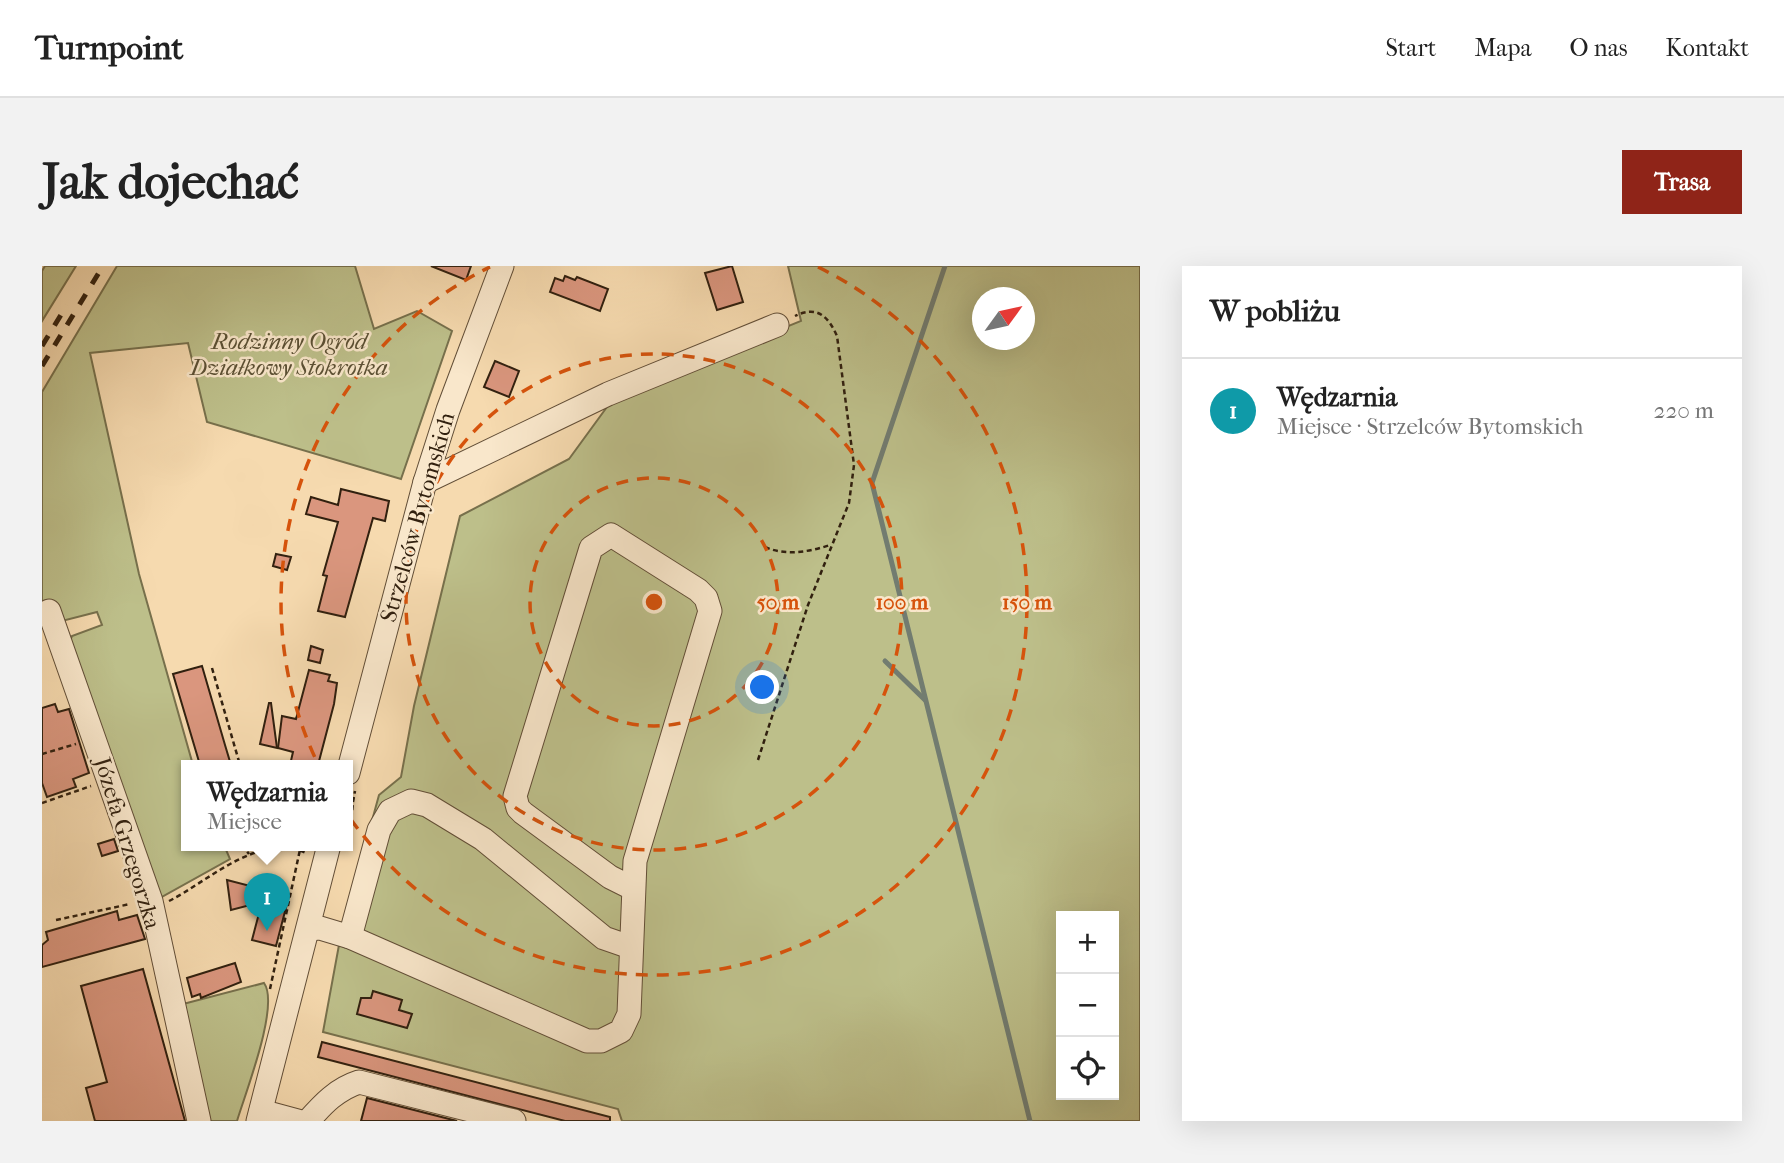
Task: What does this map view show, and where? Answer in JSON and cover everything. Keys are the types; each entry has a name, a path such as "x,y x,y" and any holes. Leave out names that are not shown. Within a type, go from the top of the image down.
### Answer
{"street":[{"name":"Strzelców Bytomskich","path":"351,760 425,482 448,410 502,266"},
{"path":"425,482 608,394 776,325"},
{"path":"308,929 320,928 350,937 594,1042 615,1036 625,1025 629,1014 635,861 710,611 706,598 698,590 611,535 591,548 515,796 517,807 523,813 610,877 632,888"},
{"name":"Józefa Grzegorzka","path":"49,611 96,737 152,905 159,948 200,1121"},
{"path":"350,937 379,830 390,811 411,801 426,805 483,839 604,938 630,947"},
{"path":"298,1121 260,1116 327,853"},
{"path":"308,1121 322,1104 345,1086 359,1082 514,1121"}],"path":[{"path":"758,760 831,544 849,503 854,465 837,336 831,321 821,313 813,311 776,325"},
{"path":"765,547 777,552 795,552 831,544"},
{"path":"212,668 239,760"},
{"path":"42,754 96,737"},
{"path":"42,803 110,779"},
{"path":"247,851 250,855"},
{"path":"56,920 152,905 261,851"},
{"path":"309,851 327,853"}],"green space":[{"path":"45,266 76,266 42,321 42,271"},
{"name":"Rodzinny Ogród Działkowy Stokrotka","path":"117,266 355,266 374,329 417,311 452,331 401,479 207,422 188,343 90,353 139,574 192,760 181,760 181,851 227,851 230,859 158,899 69,644 72,636 102,625 97,612 62,621 42,605 42,392"},
{"path":"788,266 1140,266 1140,1121 622,1121 618,1109 323,1032 341,934 379,795 401,777 414,706 460,516 569,459 615,396 801,321"},
{"path":"264,983 268,994 265,1029 237,1121 209,1121 183,1004"}],"building":[{"path":"431,266 471,266 466,280"},
{"path":"732,266 743,302 717,310 705,273"},
{"path":"565,276 575,280 577,277 608,289 600,311 550,292 555,278 563,281"},
{"path":"495,361 519,371 509,397 484,387"},
{"path":"341,489 389,501 385,521 373,518 345,617 318,611 327,576 323,575 338,522 306,514 311,497 338,505"},
{"path":"276,554 291,557 287,570 273,566"},
{"path":"311,646 323,650 320,663 308,660"},
{"path":"202,666 230,760 199,760 173,674"},
{"path":"309,670 330,675 328,681 337,683 319,760 291,760 293,752 278,748 282,716 296,719"},
{"path":"271,703 277,748 260,744"},
{"path":"55,704 58,712 69,709 89,773 73,779 76,787 47,797 42,783 42,708"},
{"path":"114,839 118,851 102,856 98,844"},
{"path":"227,880 289,896 276,946 252,940 262,902 231,910"},
{"path":"117,911 119,920 137,915 145,939 42,967 42,945 48,940 46,932"},
{"path":"235,963 241,982 201,998 200,994 192,997 187,978"},
{"path":"143,969 185,1121 95,1121 86,1088 107,1082 81,986"},
{"path":"373,991 402,1000 399,1010 412,1014 407,1028 357,1014 361,998 371,998"},
{"path":"322,1042 610,1117 610,1121 565,1121 318,1057"},
{"path":"367,1098 457,1121 361,1121"}],"waterway":[{"path":"945,266 872,483 1030,1121"},
{"path":"885,661 925,700"}],"railway":[{"path":"42,366 103,266"},
{"path":"42,346 67,305"}],"place":[{"name":"Wędzarnia","path":"267,931"}]}
